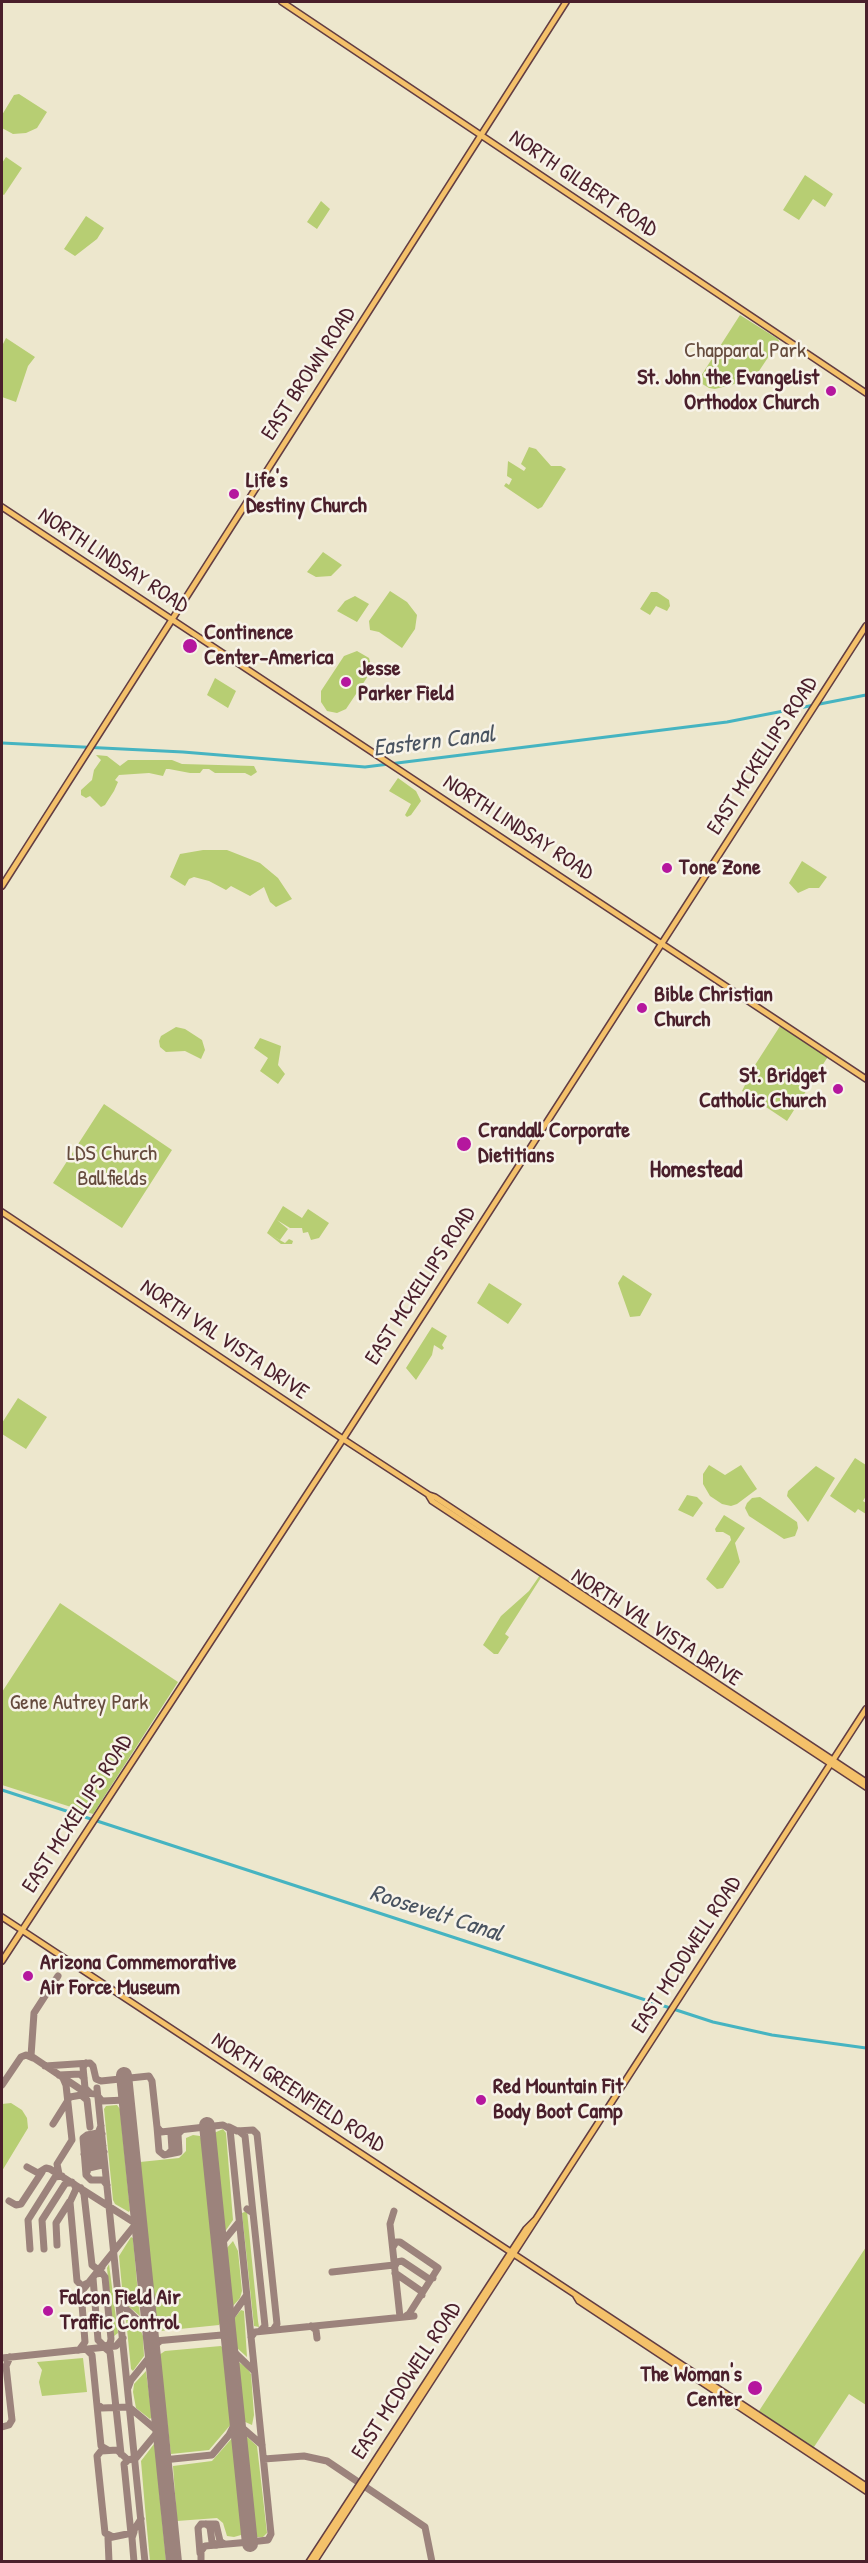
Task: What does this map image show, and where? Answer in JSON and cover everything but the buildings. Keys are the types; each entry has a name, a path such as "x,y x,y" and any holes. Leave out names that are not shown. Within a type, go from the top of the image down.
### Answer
{"main road":[{"name":"NORTH GILBERT ROAD","path":"282,2 867,393"},
{"name":"EAST BROWN ROAD","path":"2,886 567,2"},
{"name":"NORTH LINDSAY ROAD","path":"2,507 867,1079"},
{"name":"EAST MCKELLIPS ROAD","path":"2,1961 343,1439 867,626"},
{"name":"NORTH VAL VISTA DRIVE","path":"2,1212 429,1496 432,1501 667,1652 867,1787"},
{"name":"EAST MCDOWELL ROAD","path":"309,2562 535,2220 867,1709"},
{"name":"NORTH VAL VISTA DRIVE","path":"832,1762 867,1782"},
{"name":"NORTH GREENFIELD ROAD","path":"2,1917 867,2486"},
{"name":"NORTH GREENFIELD ROAD","path":"576,2296 579,2301 867,2491"},
{"path":"648,2346 669,2355"},
{"name":"EAST MCDOWELL ROAD","path":"314,2562 451,2347"}],"green space":[{"path":"19,94 47,112 37,128 26,133 13,134 2,128 2,115 14,95"},
{"path":"6,157 22,168 4,195 2,194 2,163"},
{"path":"805,175 833,194 825,207 813,199 799,220 783,210"},
{"path":"321,201 330,209 317,229 307,222"},
{"path":"86,216 104,228 97,239 75,256 64,249"},
{"name":"Chapparal Park","path":"740,315 779,341 759,371 750,380 715,389 709,388 699,382 699,379"},
{"path":"6,338 35,357 28,366 16,402 2,397 2,346"},
{"path":"529,447 536,449 551,466 561,466 566,469 542,507 538,509 504,486 506,483 509,485 512,479 507,476 508,461 524,471 526,468 521,464"},
{"path":"323,552 342,565 331,576 316,577 307,572"},
{"path":"390,591 407,602 417,615 415,629 402,648 379,632 370,630 369,621"},
{"path":"651,592 657,592 669,600 670,606 667,611 656,606 650,615 640,609"},
{"path":"355,596 369,604 357,622 337,611 345,601"},
{"path":"357,651 369,658 370,673 346,709 337,713 327,711 321,702 321,691 344,656"},
{"path":"215,678 236,691 228,708 207,695"},
{"path":"96,755 107,756 120,766 128,760 172,760 182,764 254,766 257,772 251,776 245,773 215,773 209,769 203,769 200,773 190,773 166,769 163,776 149,773 119,775 115,780 118,782 114,791 105,805 101,807 90,796 86,798 81,795 81,790 92,780 94,770 101,760"},
{"path":"398,778 416,791 421,801 407,817 405,815 411,804 389,791"},
{"path":"203,850 227,850 260,863 278,878 292,899 276,907 270,902 264,887 250,896 231,886 226,890 209,881 194,877 189,879 185,886 170,877 180,854"},
{"path":"802,861 827,877 819,888 809,888 798,893 789,883"},
{"path":"782,1023 829,1055 787,1121 742,1091 755,1065"},
{"path":"176,1027 185,1029 202,1040 205,1050 201,1059 185,1051 166,1052 160,1047 161,1036"},
{"path":"260,1038 281,1046 278,1065 285,1074 278,1084 260,1071 268,1058 254,1048"},
{"name":"LDS Church Ballfields","path":"104,1104 172,1150 122,1228 53,1183"},
{"path":"283,1206 302,1218 308,1209 329,1223 319,1238 311,1240 308,1232 303,1233 302,1228 290,1228 277,1220 288,1229 280,1240 269,1234 285,1243 289,1239 293,1241 292,1244 281,1244 267,1233"},
{"path":"623,1275 652,1294 640,1316 630,1317 618,1283"},
{"path":"489,1283 522,1304 508,1324 477,1303"},
{"path":"432,1327 447,1336 442,1345 444,1348 442,1350 434,1345 432,1355 416,1380 406,1368"},
{"path":"18,1398 47,1417 26,1449 2,1434 2,1423"},
{"path":"855,1458 866,1465 866,1496 863,1501 866,1503 866,1514 858,1509 855,1513 830,1496"},
{"path":"709,1465 725,1475 741,1465 757,1489 737,1504 731,1506 722,1504 710,1496 703,1484 703,1474"},
{"path":"816,1466 835,1478 808,1522 787,1496 788,1491"},
{"path":"687,1495 697,1497 703,1503 693,1517 678,1510"},
{"path":"760,1497 797,1522 798,1528 795,1536 784,1539 749,1516 745,1508 747,1503 752,1498"},
{"path":"724,1515 745,1528 735,1543 740,1562 723,1588 717,1589 706,1579 731,1540 730,1536 723,1532 716,1532 715,1529"},
{"path":"540,1575 542,1576 505,1634 509,1637 498,1654 494,1654 483,1645 501,1616 529,1591"},
{"name":"Gene Autrey Park","path":"60,1603 178,1682 93,1814 2,1785 2,1692"},
{"path":"11,2103 22,2110 27,2118 28,2128 2,2171 2,2104"},
{"path":"117,2105 120,2109 129,2212 115,2204 113,2200 104,2109 106,2106"},
{"path":"223,2129 226,2133 233,2220 224,2233 214,2133"},
{"path":"193,2135 200,2136 203,2143 221,2322 219,2325 160,2331 157,2328 140,2162 179,2158 186,2151 186,2138"},
{"path":"247,2211 259,2327 254,2326 242,2213"},
{"path":"131,2237 133,2238 140,2316 127,2305 123,2298 119,2256"},
{"path":"233,2241 238,2251 242,2291 240,2298 232,2307 226,2249"},
{"path":"866,2247 866,2405 849,2394 812,2450 757,2414"},
{"path":"109,2264 118,2333 114,2336 107,2268"},
{"path":"241,2310 244,2311 247,2357 236,2347 233,2320"},
{"path":"126,2319 139,2327 143,2336 144,2356 133,2371 131,2369"},
{"path":"221,2346 224,2350 232,2423 209,2450 171,2454 159,2355 165,2351"},
{"path":"83,2358 87,2392 42,2396 39,2382 42,2370 37,2362"},
{"path":"237,2361 251,2374 254,2415 252,2425 243,2421"},
{"path":"146,2371 152,2417 150,2419 136,2408 133,2392 134,2384"},
{"path":"245,2435 257,2446 267,2533 263,2537 257,2537 255,2534"},
{"path":"233,2437 241,2535 227,2536 223,2523 217,2518 177,2521 173,2466 212,2461"},
{"path":"154,2444 166,2561 150,2561 141,2461"}],"waterway":[{"name":"Eastern Canal","path":"2,743 183,752 365,767 727,722 866,695"},
{"name":"Roosevelt Canal","path":"2,1790 713,2022 772,2035 866,2048"}],"taxiway":[{"path":"58,1976 34,2013 31,2056 86,2093 96,2094 102,2101 126,2100"},
{"path":"2,2085 21,2057 26,2055 33,2058"},
{"path":"86,2063 83,2067 85,2088 90,2093"},
{"path":"45,2066 90,2063 96,2079 101,2081 149,2076 152,2081 157,2127 161,2132 223,2125 230,2129 271,2534 268,2540 250,2542"},
{"path":"59,2075 80,2074 84,2078"},
{"path":"59,2174 57,2164 72,2140 66,2085 63,2078"},
{"path":"97,2088 145,2562"},
{"path":"53,2124 70,2097 87,2094"},
{"path":"81,2095 87,2100 90,2127"},
{"path":"101,2126 98,2133 83,2138 86,2175 91,2180 103,2180 107,2185"},
{"path":"157,2127 159,2151 164,2155 179,2152 178,2134 182,2130"},
{"path":"229,2127 237,2131 253,2130 257,2134 277,2324 273,2330"},
{"path":"168,2154 172,2150 171,2134 175,2131"},
{"path":"239,2131 245,2136 253,2213"},
{"path":"84,2147 87,2142 99,2139 102,2134"},
{"path":"84,2154 87,2148 99,2146 102,2141"},
{"path":"85,2161 88,2155 101,2152 103,2146"},
{"path":"86,2167 89,2162 102,2158 104,2152"},
{"path":"86,2174 89,2168 102,2165 104,2159"},
{"path":"27,2167 38,2173 46,2168 50,2169 135,2223 140,2231"},
{"path":"9,2201 16,2205 21,2204 42,2172"},
{"path":"30,2249 28,2220 55,2177 62,2176"},
{"path":"44,2249 42,2220 65,2184 72,2182"},
{"path":"74,2184 76,2189 70,2202 77,2281 82,2286 88,2283"},
{"path":"81,2188 84,2194 92,2265 97,2269 102,2267"},
{"path":"57,2245 56,2223 70,2201"},
{"path":"247,2209 253,2213 265,2326 260,2331"},
{"path":"394,2211 390,2224 400,2317"},
{"path":"79,2350 85,2342 81,2292 135,2225 138,2215"},
{"path":"220,2251 221,2244 239,2222"},
{"path":"393,2247 396,2242 400,2242 438,2268 406,2316"},
{"path":"395,2266 397,2262 402,2261 429,2279 433,2278"},
{"path":"332,2272 394,2265"},
{"path":"96,2274 102,2273 105,2277 111,2339 110,2344 104,2347 110,2352 121,2454"},
{"path":"395,2273 421,2291 422,2295"},
{"path":"93,2278 98,2340 105,2347"},
{"path":"227,2323 246,2296"},
{"path":"120,2303 150,2332 155,2341 222,2335 229,2343"},
{"path":"251,2337 255,2332 414,2316"},
{"path":"311,2326 316,2330 317,2338"},
{"path":"2,2358 116,2346 123,2338"},
{"path":"128,2388 131,2380 152,2354 154,2345 159,2342"},
{"path":"230,2348 254,2371"},
{"path":"86,2349 92,2355 101,2446 108,2450"},
{"path":"2,2427 9,2425 12,2420 6,2366 10,2357"},
{"path":"97,2404 102,2408 129,2407 160,2433"},
{"path":"237,2419 239,2425 262,2445"},
{"path":"163,2460 212,2455 229,2435 237,2419"},
{"path":"131,2534 124,2464 136,2458 160,2429"},
{"path":"111,2536 105,2533 97,2456 101,2451 117,2450 128,2460"},
{"path":"264,2459 304,2456 327,2461 425,2527 432,2562"},
{"path":"109,2562 108,2538 132,2533 141,2519"},
{"path":"200,2553 198,2528 201,2524 216,2524 220,2541 224,2544"},
{"path":"206,2524 210,2527 212,2542 217,2545"},
{"path":"134,2532 132,2538 134,2562"},
{"path":"201,2562 201,2551 205,2546 250,2542"}],"runway":[{"path":"124,2075 174,2562"},
{"path":"207,2125 250,2544"}],"place":[{"name":"St. John the Evangelist Orthodox Church","path":"831,391"},
{"name":"Life's Destiny Church","path":"234,494"},
{"name":"Continence Center-America","path":"190,646"},
{"name":"Jesse Parker Field","path":"346,682"},
{"name":"Tone Zone","path":"667,868"},
{"name":"Bible Christian Church","path":"642,1008"},
{"name":"St. Bridget Catholic Church","path":"838,1089"},
{"name":"Crandall Corporate Dietitians","path":"464,1144"},
{"name":"Arizona Commemorative Air Force Museum","path":"28,1976"},
{"name":"Red Mountain Fit Body Boot Camp","path":"481,2100"},
{"name":"Falcon Field Air Traffic Control","path":"48,2311"},
{"name":"The Woman's Center","path":"755,2388"}],"district":[{"name":"Homestead","path":"696,1171"}]}
